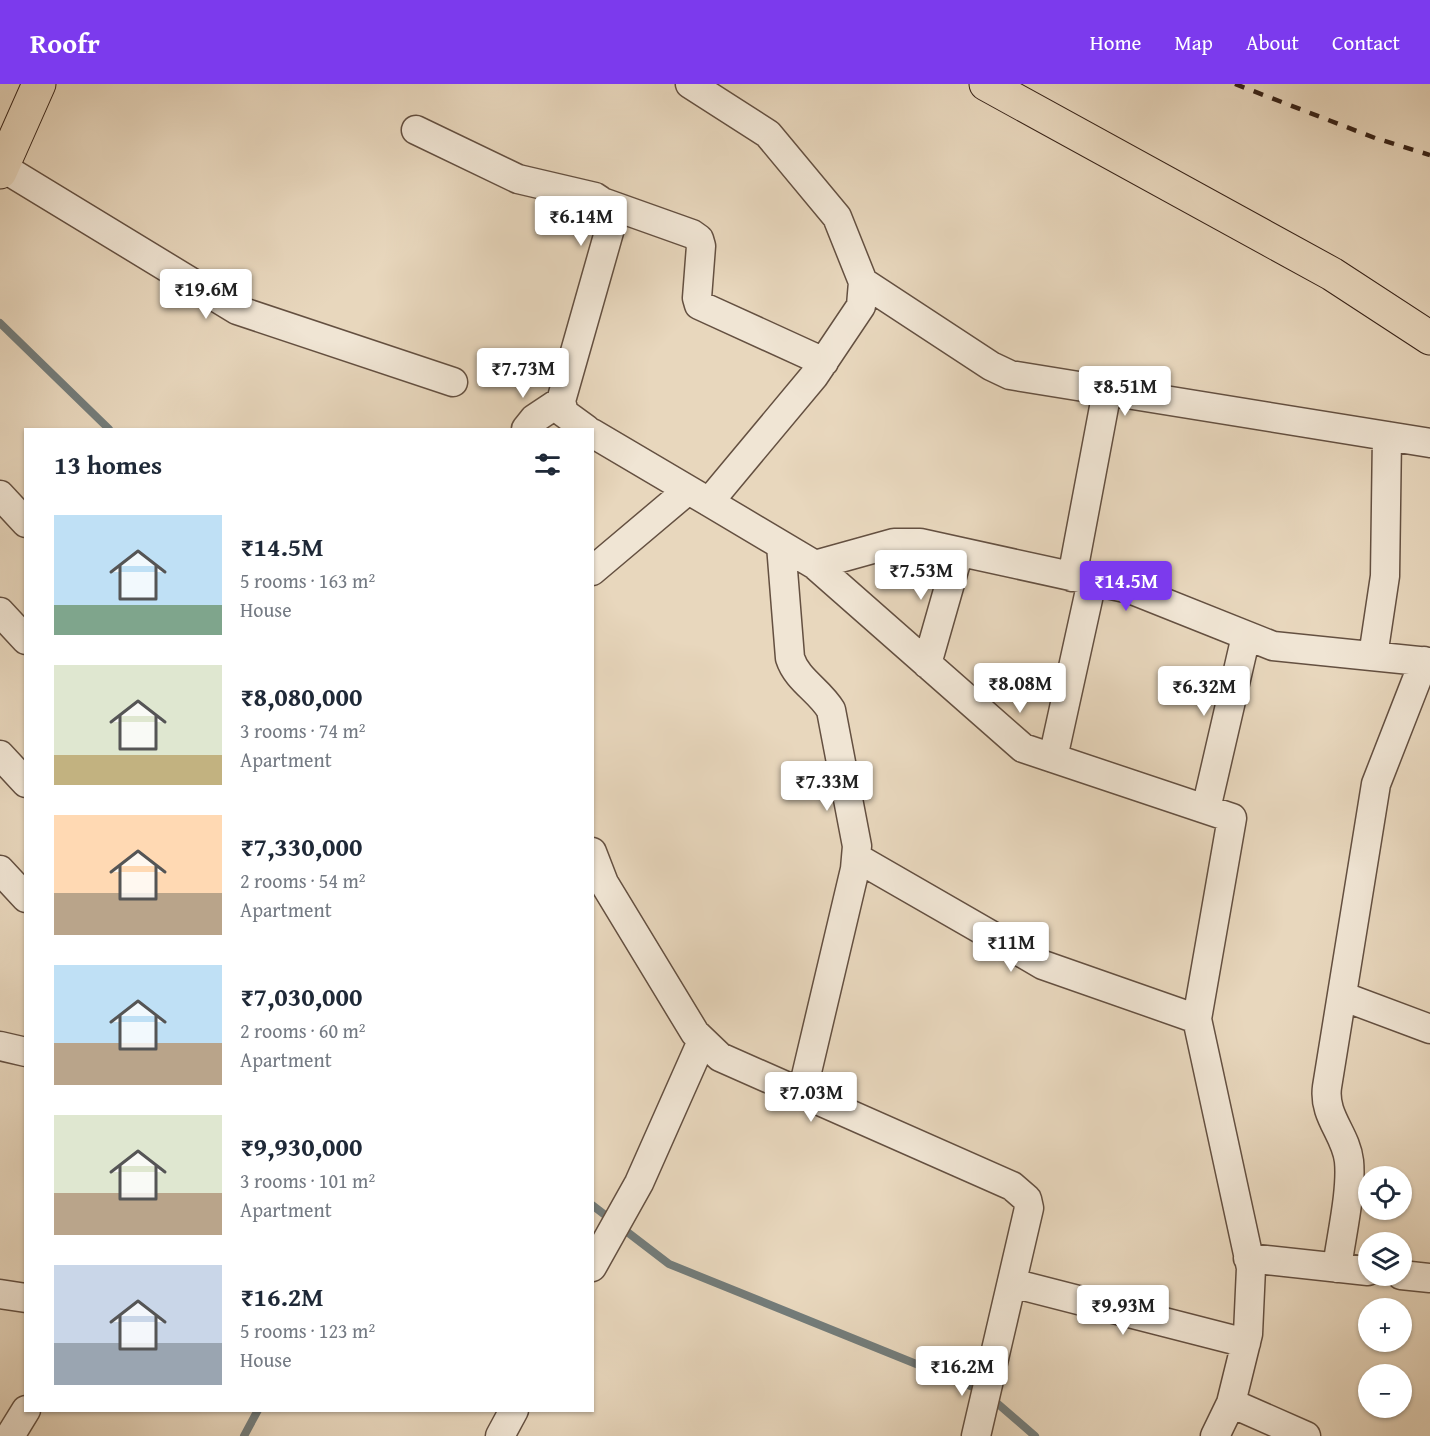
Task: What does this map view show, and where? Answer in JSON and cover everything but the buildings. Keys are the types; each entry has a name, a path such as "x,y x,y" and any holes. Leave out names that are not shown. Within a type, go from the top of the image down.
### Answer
{"main road":[{"path":"1,170 39,84"},
{"path":"986,84 1332,274 1430,338"}],"street":[{"path":"594,570 698,496 824,362 861,306 863,282 837,217 768,134 690,84"},
{"path":"416,130 518,179 595,197 605,203 692,234 699,239 699,305 824,362"},
{"path":"1,170 237,310 453,382"},
{"path":"585,428 564,413 561,401 611,225 610,213 605,203"},
{"path":"863,282 1000,372 1430,443"},
{"path":"1053,758 1082,579 1107,391"},
{"path":"527,428 534,419 561,401"},
{"path":"594,434 815,565 1023,748 1232,818 1197,1019 1251,1268 1246,1343 1231,1403 1215,1436"},
{"path":"1372,656 1385,576 1387,436"},
{"path":"0,495 24,521"},
{"path":"815,565 894,543 920,543 1141,592 1246,636 1283,647 1427,662 1376,784 1326,1098 1327,1109 1349,1158 1350,1169 1337,1268"},
{"path":"781,545 790,658 794,671 826,702 831,710 857,858 802,1093"},
{"path":"927,663 959,552"},
{"path":"0,612 24,638"},
{"path":"1206,809 1246,636"},
{"path":"0,755 24,781"},
{"path":"594,857 604,883 702,1041 720,1057 1021,1192 1027,1199 1029,1208 993,1372 976,1435"},
{"path":"857,858 1043,964 1197,1019"},
{"path":"0,870 24,896"},
{"path":"1342,996 1430,1029"},
{"path":"594,1265 639,1183 702,1041"},
{"path":"0,1046 24,1052"},
{"path":"1248,1258 1358,1270"},
{"path":"1412,1276 1430,1278"},
{"path":"1012,1283 1246,1343"},
{"path":"0,1294 24,1298"},
{"path":"1231,1403 1306,1436"},
{"path":"10,1436 25,1412"},
{"path":"500,1436 513,1412"}],"waterway":[{"path":"0,323 108,428"},
{"path":"594,1207 669,1264 983,1391 1035,1436"},
{"path":"244,1436 257,1412"}],"railway":[{"path":"1235,84 1375,138 1430,155"}]}
